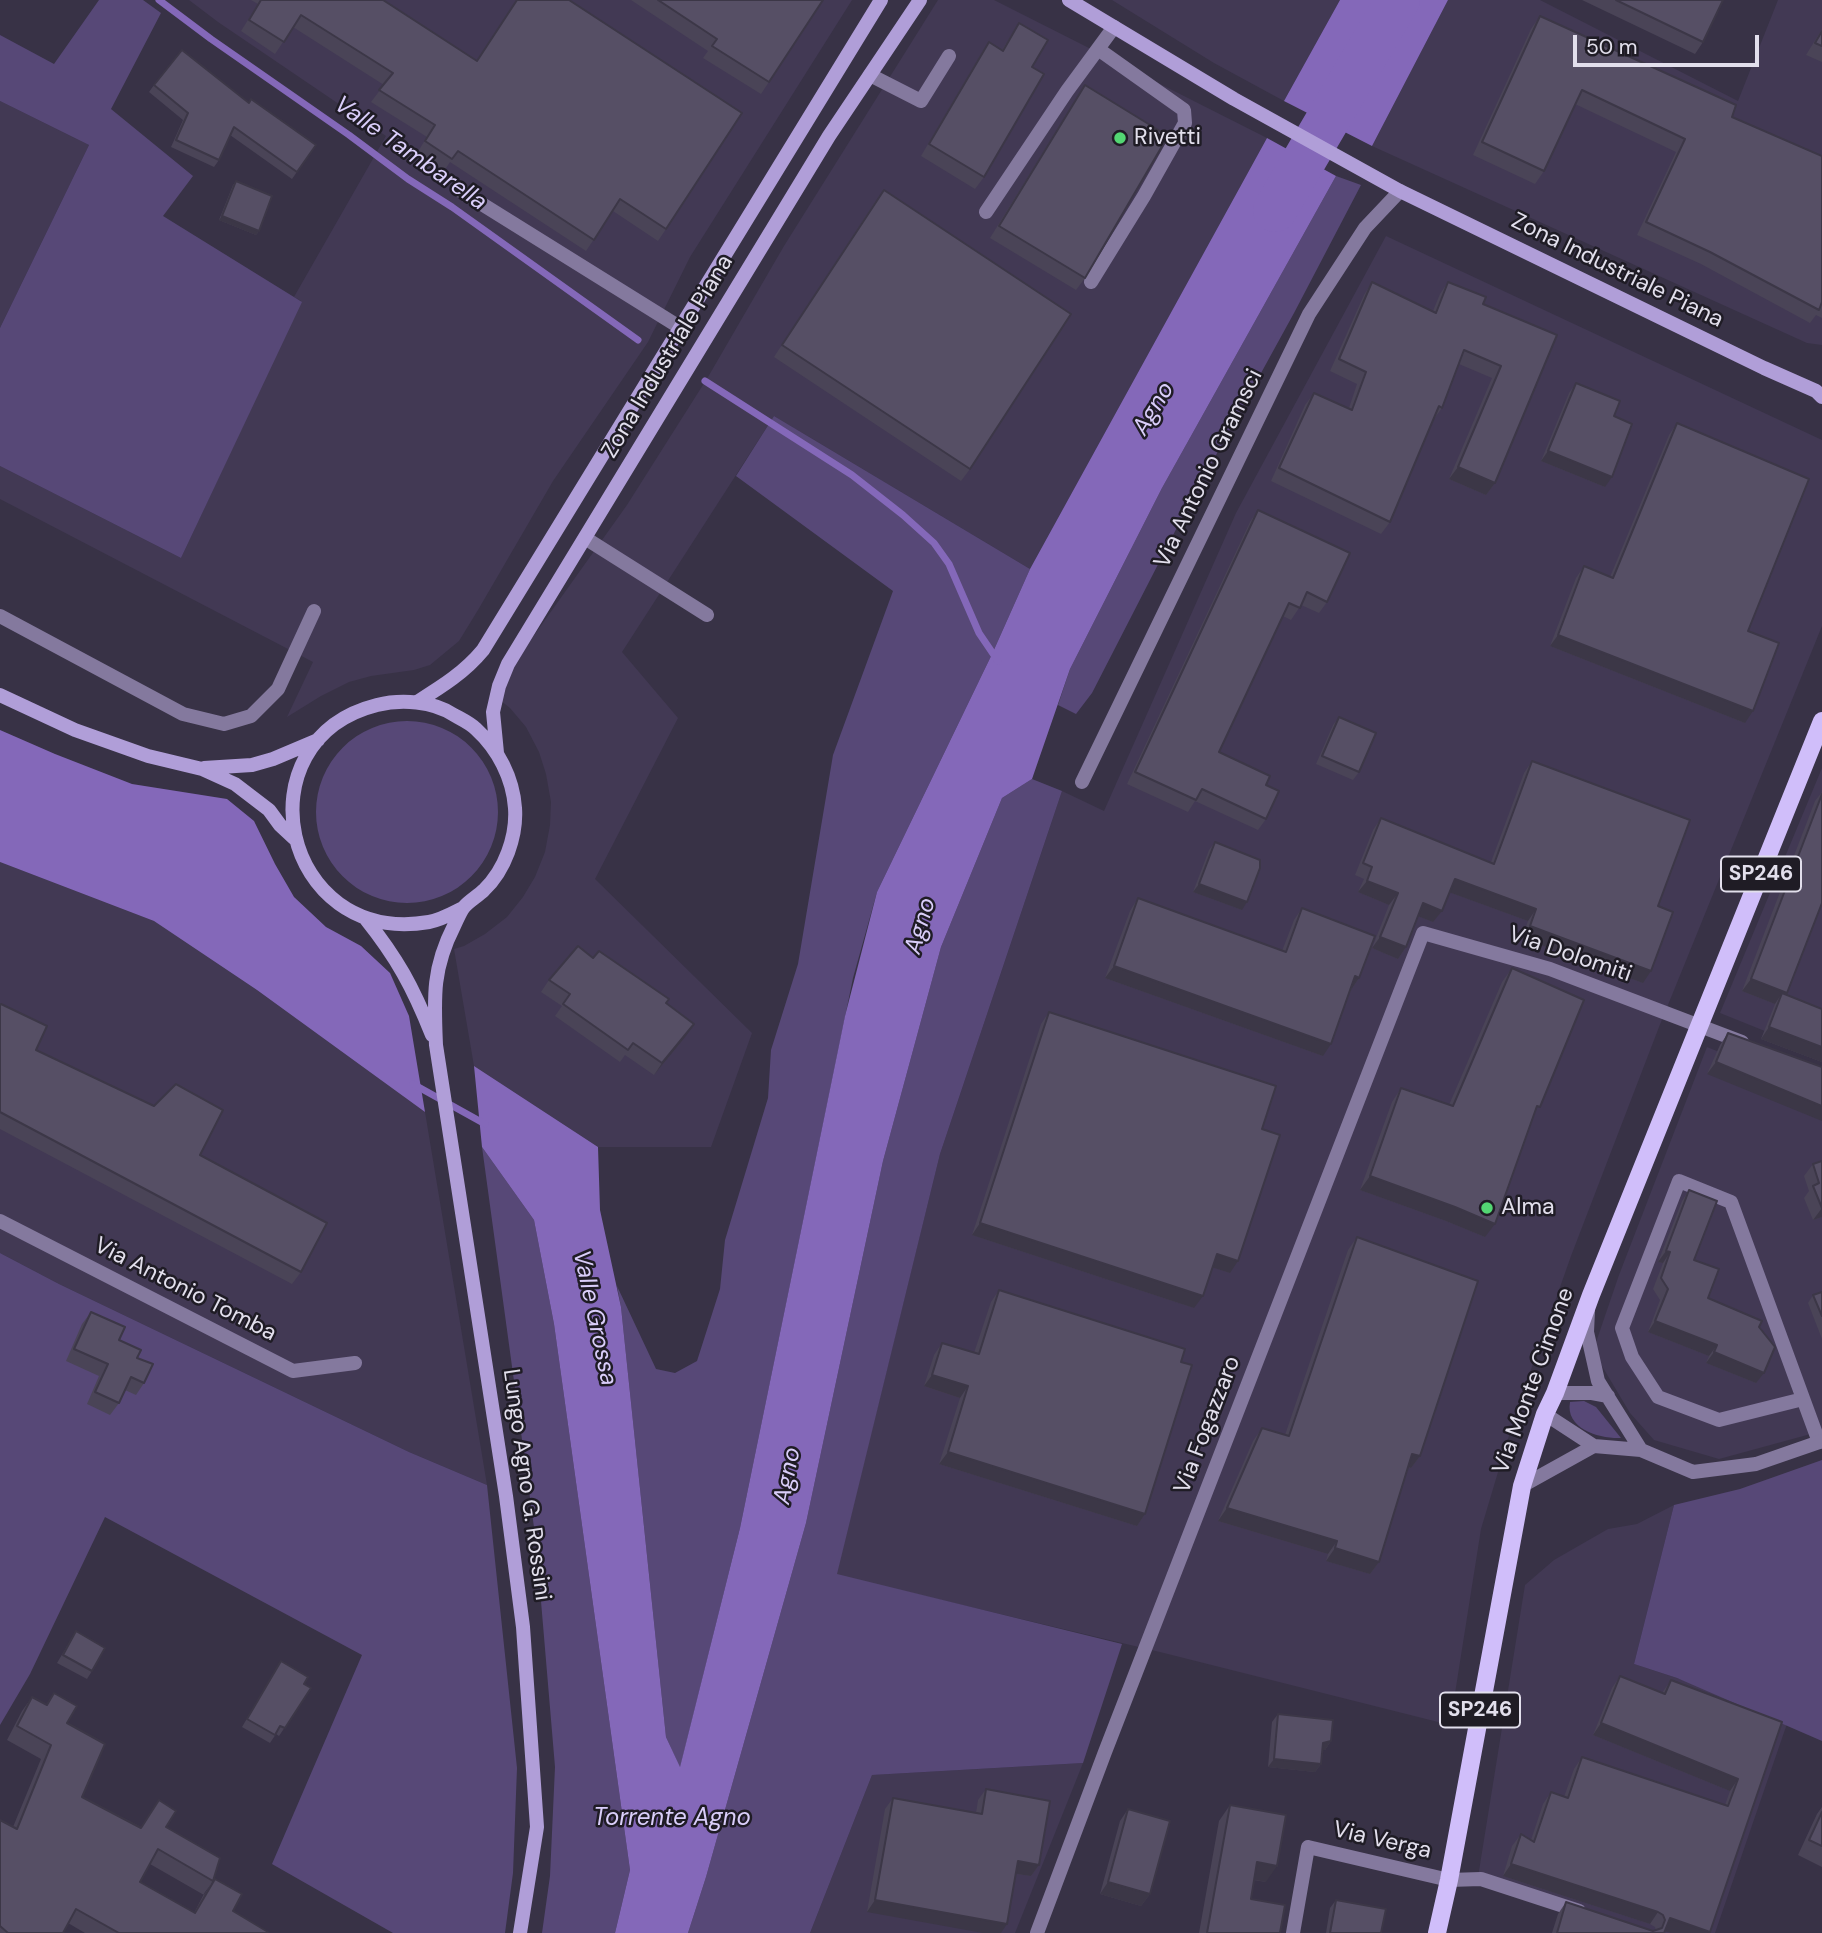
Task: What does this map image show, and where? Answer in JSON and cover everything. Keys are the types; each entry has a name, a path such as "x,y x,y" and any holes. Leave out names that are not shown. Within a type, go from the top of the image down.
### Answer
{"main road":[{"name":"Zona Industriale Piana","path":"416,702 470,666 483,650 881,0"},
{"name":"Zona Industriale Piana","path":"497,753 493,712 508,664 829,136 920,0"},
{"path":"1069,0 1114,27"},
{"name":"Zona Industriale Piana","path":"1114,27 1234,99 1400,191 1820,393"},
{"path":"0,695 75,730 148,756 202,769 235,783 269,810 294,838"},
{"name":"Zona Industriale Piana","path":"389,702 416,702 448,711 476,728 497,753 510,780 515,808 513,838 502,865 486,889 463,908 432,922 398,925 365,918 340,906 320,887 304,864 294,838 291,812 295,786 304,762 318,740 339,722 363,709 389,702"},
{"name":"SP246","path":"1699,1027 1822,722"},
{"path":"202,769 252,765 318,740"},
{"path":"436,1045 435,984 438,966 444,945 463,908"},
{"path":"365,918 403,970 417,996 436,1045"},
{"name":"Via Monte Cimone","path":"1437,1933 1522,1486 1545,1414 1699,1027"},
{"name":"Lungo Agno G. Rossini","path":"436,1045 506,1496 523,1627 537,1827 520,1933"}],"street":[{"path":"986,212 1114,27"},
{"path":"1091,282 1185,123 1184,110 1098,49"},
{"path":"870,75 921,101 949,55"},
{"path":"461,191 681,328"},
{"name":"Via Antonio Gramsci","path":"1082,782 1309,314 1365,228 1400,191"},
{"path":"585,538 707,615"},
{"path":"0,616 183,714 224,724 251,716 278,689 314,611"},
{"name":"Via Dolomiti","path":"1423,933 1550,969 1761,1049"},
{"name":"Via Fogazzaro","path":"1037,1933 1423,933"},
{"path":"1545,1414 1594,1446 1641,1450 1693,1472 1756,1464 1820,1441 1731,1202 1679,1181 1622,1328 1632,1357 1658,1397 1719,1420 1803,1399"},
{"name":"Via Antonio Tomba","path":"0,1221 293,1371 355,1363"},
{"path":"1588,1304 1587,1332 1598,1381 1641,1450"},
{"path":"1555,1393 1608,1396"},
{"path":"1522,1486 1594,1446"},
{"name":"Via Verga","path":"1293,1933 1308,1847 1449,1880"},
{"path":"1449,1880 1481,1880 1598,1917"}],"shaded area":[{"path":"99,0 143,0 161,13 111,109 193,176 163,216 302,302 181,558 0,466 0,328 89,145 0,101 0,35 54,64"},
{"path":"189,0 852,0 690,257 648,342 553,481 459,641 430,665 349,682 287,717 313,662 0,499 0,466 181,558 301,301 294,297 386,136"},
{"path":"938,0 994,0 1267,138 1030,569 774,416 622,652 678,718 595,879 752,1033 711,1147 598,1147 474,1066 454,949 485,934 507,917 523,897 545,852 550,825 551,802 539,752 526,727 510,708 496,697 515,662 627,505 708,377 784,246"},
{"path":"1112,0 1340,0 1284,101 1214,63"},
{"path":"1448,0 1540,0 1738,101 1778,0 1822,0 1822,345 1807,343 1372,146"},
{"path":"0,101 89,145 0,328"},
{"path":"1336,176 1361,185 1188,506 1092,693 1076,714 1058,705 1070,669 1162,488"},
{"path":"1386,236 1822,440 1822,626 1659,1027 1571,1256 1516,1412 1481,1529 1450,1725 836,1575 940,1154 1062,791 1104,811 1236,513"},
{"path":"774,416 1030,569 877,892 853,978 740,1528 680,1768 666,1737 617,1286 656,1369 675,1373 697,1361 720,1289 725,1240 768,1098 771,1050 798,964 833,755 893,591 736,476"},
{"path":"407,721 442,728 471,748 491,777 498,812 491,847 471,876 442,896 407,903 372,896 343,876 323,847 316,812 323,777 343,748 372,728"},
{"path":"1822,768 1822,1054 1720,1013"},
{"path":"1032,779 1062,791 940,1154 837,1574 1122,1644 1083,1763 872,1775 810,1933 688,1933 806,1523 883,1161 941,947 1002,798"},
{"path":"0,862 154,921 257,990 425,1112 487,1485 409,1452 0,1253"},
{"path":"1707,1047 1822,1094 1822,1429 1719,1459 1654,1440 1630,1413 1593,1351 1619,1275"},
{"path":"482,1147 534,1220 554,1324 630,1870 615,1933 542,1933 550,1876 555,1767 536,1542"},
{"path":"0,1253 409,1452 487,1485 517,1768 513,1873 505,1933 393,1933 272,1864 362,1655 105,1517 30,1674 0,1725"},
{"path":"1584,1401 1596,1407 1621,1438 1603,1437 1578,1426 1570,1411 1570,1402"},
{"path":"1822,1460 1822,1741 1677,1678 1634,1664 1674,1505 1740,1489"},
{"path":"1674,1505 1634,1664 1790,1715 1715,1933 1649,1933 1478,1877 1525,1585 1554,1560 1608,1529 1637,1524"},
{"path":"1083,1763 1015,1933 810,1933 872,1775"}],"water":[{"path":"1340,0 1448,0 1372,146 1284,101"},
{"name":"Torrente Agno","path":"1267,138 1336,176 1162,488 1070,669 1032,779 1002,798 941,947 883,1161 806,1523 688,1933 615,1933 630,1870 554,1324 534,1220 482,1147 474,1066 598,1147 600,1210 621,1307 666,1737 680,1767 740,1528 845,1016 877,892 1030,569"},
{"path":"0,730 132,784 227,799 254,821 294,897 326,927 361,946 390,973 409,1016 425,1112 257,990 154,921 0,862"}],"building":[{"path":"261,0 383,0 477,61 517,0 569,0 742,113 666,229 620,199 594,240 458,151 452,159 425,141 435,125 379,90 393,73 301,15 284,42 249,20"},
{"path":"658,0 823,0 769,82 712,46 717,39"},
{"path":"1616,0 1723,0 1703,42"},
{"path":"1540,16 1736,105 1732,117 1822,156 1822,302 1819,310 1710,252 1646,222 1685,139 1582,90 1544,171 1482,142"},
{"path":"1019,23 1048,40 1032,67 1044,74 984,177 929,144 989,42 1003,51"},
{"path":"1822,31 1822,46 1815,43"},
{"path":"182,50 249,103 251,99 316,145 297,172 234,127 219,160 176,140 188,113 154,85"},
{"path":"1085,85 1168,136 1085,278 999,226"},
{"path":"236,181 272,196 259,231 222,216"},
{"path":"884,190 1071,314 970,469 782,345"},
{"path":"1372,282 1436,313 1448,282 1486,297 1483,304 1557,335 1495,483 1458,467 1501,366 1464,350 1442,408 1439,406 1390,522 1279,468 1314,393 1352,410 1366,372 1339,359"},
{"path":"1576,383 1620,401 1614,416 1632,424 1612,477 1548,451"},
{"path":"1677,423 1809,479 1748,631 1779,643 1753,711 1558,635 1584,566 1613,578"},
{"path":"1258,510 1350,553 1327,602 1307,592 1300,608 1289,603 1219,752 1270,776 1266,785 1279,791 1266,819 1202,789 1196,800 1135,772"},
{"path":"1339,717 1376,733 1359,772 1322,756"},
{"path":"1532,761 1690,820 1658,906 1673,912 1651,971 1530,926 1536,909 1455,879 1442,911 1423,903 1406,947 1380,937 1398,893 1367,881 1372,867 1363,863 1381,818 1494,864"},
{"path":"1822,794 1822,903 1787,993 1751,979"},
{"path":"1215,842 1260,860 1260,868 1247,902 1199,884"},
{"path":"1138,898 1286,952 1302,908 1375,936 1359,978 1355,976 1331,1044 1114,966"},
{"path":"578,946 593,958 599,951 669,999 666,1003 694,1024 662,1063 633,1043 628,1050 563,1004 570,994 549,980"},
{"path":"1512,968 1584,1000 1540,1107 1537,1106 1495,1224 1370,1176 1401,1088 1453,1106"},
{"path":"1782,993 1822,1009 1822,1047 1769,1027"},
{"path":"1,1004 47,1026 36,1050 154,1106 176,1084 223,1110 200,1155 327,1223 301,1272 0,1112"},
{"path":"1049,1012 1276,1086 1262,1129 1280,1135 1238,1261 1217,1254 1203,1296 980,1223"},
{"path":"1728,1033 1822,1067 1822,1106 1716,1062"},
{"path":"1822,1161 1822,1208 1813,1186 1819,1183 1813,1164"},
{"path":"1689,1190 1717,1201 1694,1260 1719,1269 1708,1298 1762,1321 1759,1327 1775,1347 1764,1373 1714,1352 1717,1345 1655,1321 1668,1289 1661,1278 1670,1252 1666,1251"},
{"path":"1357,1237 1478,1281 1420,1456 1412,1454 1379,1562 1335,1548 1337,1541 1227,1508 1262,1428 1289,1436"},
{"path":"999,1290 1185,1349 1181,1362 1192,1365 1145,1514 948,1452 968,1386 932,1375 942,1343 979,1354"},
{"path":"1822,1292 1822,1316 1813,1295"},
{"path":"91,1312 125,1327 119,1340 141,1350 137,1358 153,1364 144,1383 131,1377 119,1403 95,1392 108,1364 74,1349"},
{"path":"76,1631 105,1648 92,1671 63,1655"},
{"path":"281,1661 308,1677 304,1684 311,1688 285,1728 280,1726 275,1735 247,1719"},
{"path":"1620,1676 1665,1694 1671,1680 1782,1722 1710,1932 1670,1918 1664,1933 1557,1933 1566,1902 1653,1931 1662,1928 1665,1920 1658,1912 1511,1864 1521,1834 1534,1842 1551,1792 1568,1798 1582,1757 1728,1806 1738,1779 1601,1723"},
{"path":"54,1693 77,1706 67,1723 105,1744 82,1797 141,1828 159,1800 176,1811 166,1827 220,1858 213,1881 158,1849 140,1882 195,1913 215,1879 242,1894 233,1911 267,1933 119,1933 76,1909 63,1933 8,1933 0,1926 0,1820 17,1829 51,1745 17,1726 32,1697 47,1705"},
{"path":"1278,1714 1333,1720 1331,1741 1323,1743 1321,1764 1274,1759"},
{"path":"986,1789 1050,1801 1039,1865 1018,1861 1007,1924 875,1900 893,1798 982,1814"},
{"path":"1230,1805 1286,1815 1277,1866 1257,1862 1251,1899 1285,1905 1280,1933 1207,1933"},
{"path":"1128,1809 1170,1821 1150,1894 1108,1882"},
{"path":"1822,1812 1822,1846 1809,1840"},
{"path":"1336,1900 1386,1909 1381,1933 1330,1933"}],"waterway":[{"name":"Valle Tambarella","path":"159,0 638,340"},
{"name":"Agno","path":"1275,210 1398,0"},
{"name":"Valle Tambarella","path":"705,381 852,475 934,543 949,564 979,633 998,661"},
{"name":"Valle Grossa","path":"413,1084 485,1124"}],"place":[{"name":"Rivetti","path":"1120,138"},
{"name":"Alma","path":"1487,1208"}]}
